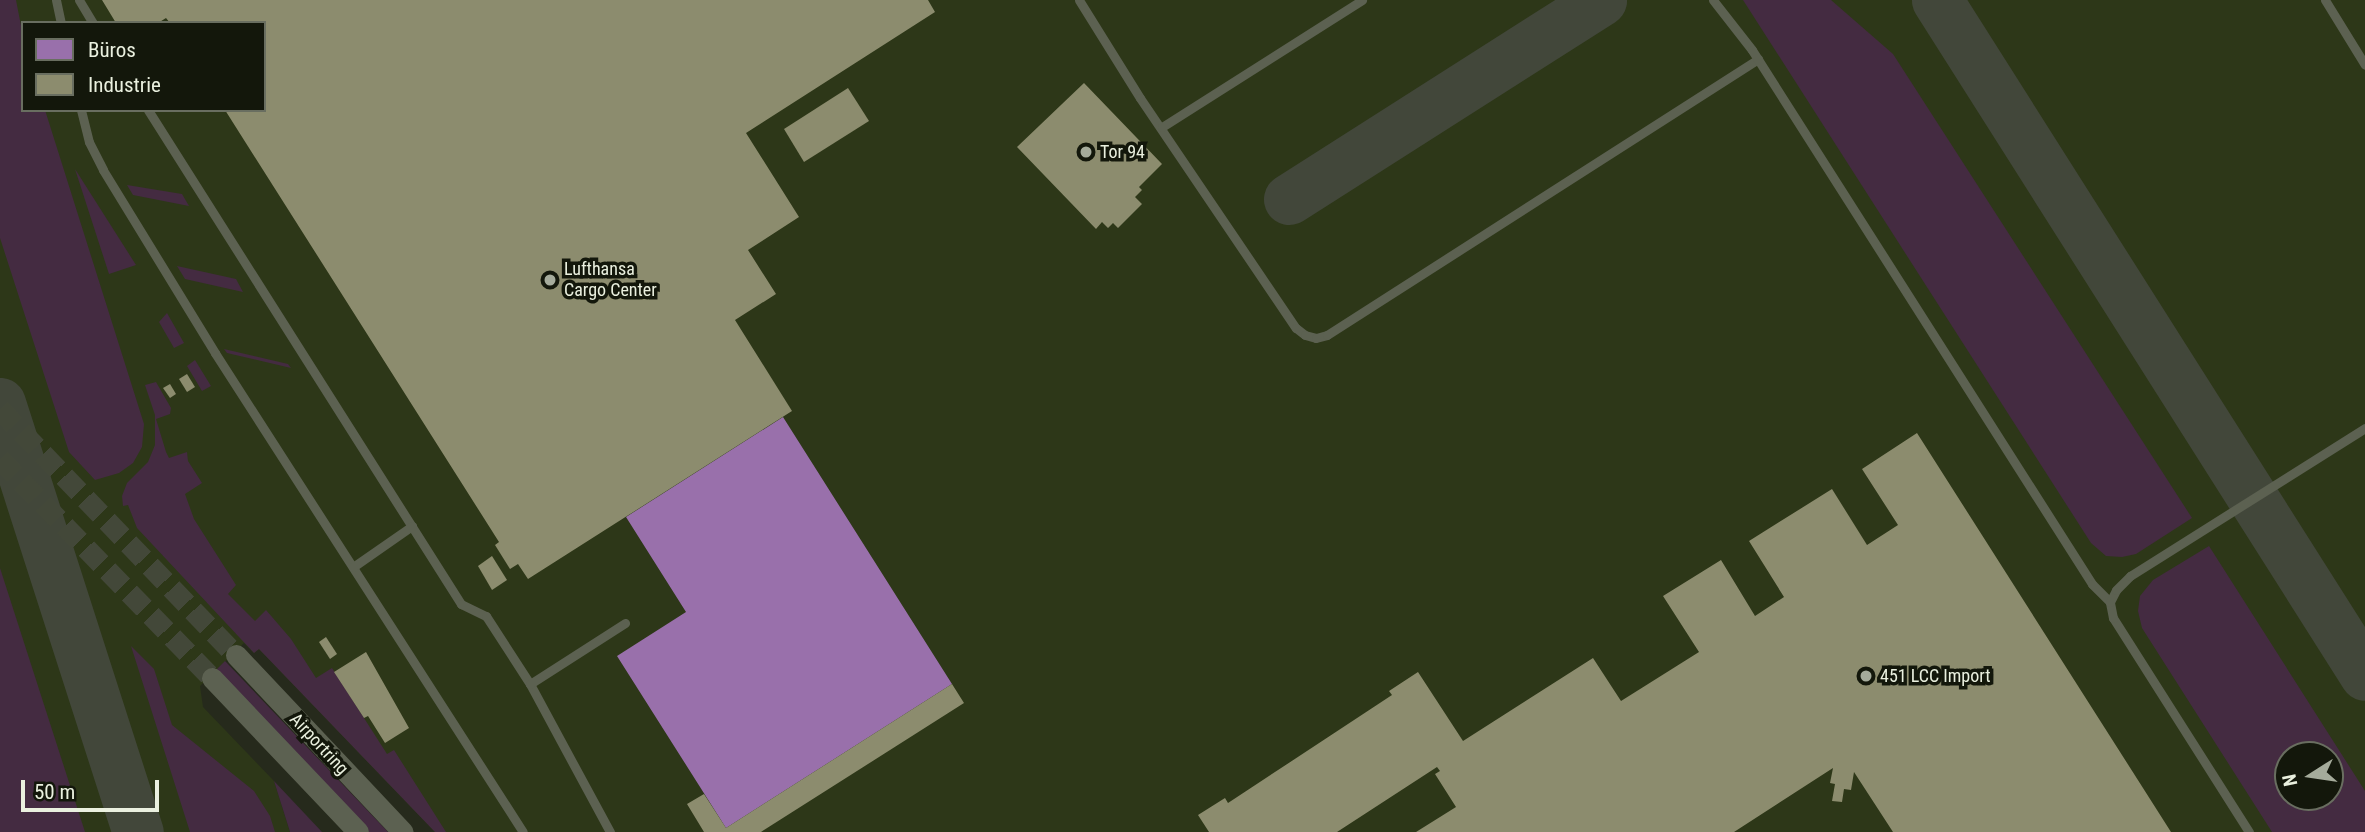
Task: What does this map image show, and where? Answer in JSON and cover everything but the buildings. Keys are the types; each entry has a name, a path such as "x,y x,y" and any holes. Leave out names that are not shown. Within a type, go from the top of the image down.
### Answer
{"street":[{"name":"Airportring","path":"236,654 403,832"},
{"name":"Airportring","path":"212,678 358,832"}],"lane":[{"path":"56,0 61,21"},
{"path":"79,0 92,21"},
{"path":"1079,0 1296,328 1305,335 1316,338 1327,335 1758,59"},
{"path":"1161,127 1362,0"},
{"path":"1713,0 1728,16 1758,59 2085,573 2110,602 2113,618 2249,832"},
{"path":"2325,0 2365,65"},
{"path":"82,112 89,142 103,170 215,353 523,832"},
{"path":"149,112 461,604 486,616 530,684 610,832"},
{"path":"2110,602 2116,590 2130,576 2365,428"},
{"path":"353,568 412,526"},
{"path":"530,684 625,624"}],"shaded area":[{"path":"0,0 2365,0 2365,832 435,832 259,649 254,653 244,643 200,686 203,707 274,781 290,832 0,832"},
{"path":"0,0 16,0 21,26 21,112 46,112 144,424 142,447 133,463 119,473 95,480 69,452 0,238"},
{"path":"1743,0 1831,0 1893,54 2192,518 2136,554 2106,556 2091,543"},
{"path":"75,169 136,265 109,274"},
{"path":"127,185 182,194 189,206 133,195"},
{"path":"177,266 236,279 243,292 185,279"},
{"path":"167,313 184,343 174,348 159,322"},
{"path":"224,349 288,364 291,368 227,353"},
{"path":"195,360 211,386 202,391 187,366"},
{"path":"156,382 171,408 170,414 156,419 166,452 169,458 187,452 188,461 202,483 185,494 194,519 236,585 228,594 255,621 266,610 291,639 316,678 332,668 387,754 394,750 446,832 435,832 259,649 254,653 137,528 128,505 123,506 122,496 127,483 148,462 155,445 155,415 145,385"},
{"path":"2209,546 2333,741 2274,741 2274,811 2344,811 2344,758 2365,791 2365,832 2272,832 2142,628 2138,611 2140,596 2153,580"},
{"path":"0,568 85,832 0,832"},
{"path":"131,646 154,669 172,725 254,791 270,816 275,832 190,832"},
{"path":"225,661 388,832 369,832 215,671"},
{"path":"274,781 322,832 290,832"}],"taxiway":[{"path":"1289,199 1601,0"},
{"path":"1937,0 2365,675"},
{"path":"0,403 138,832"}],"tunnel":[{"path":"0,409 236,655"},
{"path":"0,459 212,678"}],"place":[{"name":"Tor 94","path":"1086,152"},
{"name":"Lufthansa Cargo Center","path":"550,280"},
{"name":"451 LCC Import","path":"1866,676"}]}
